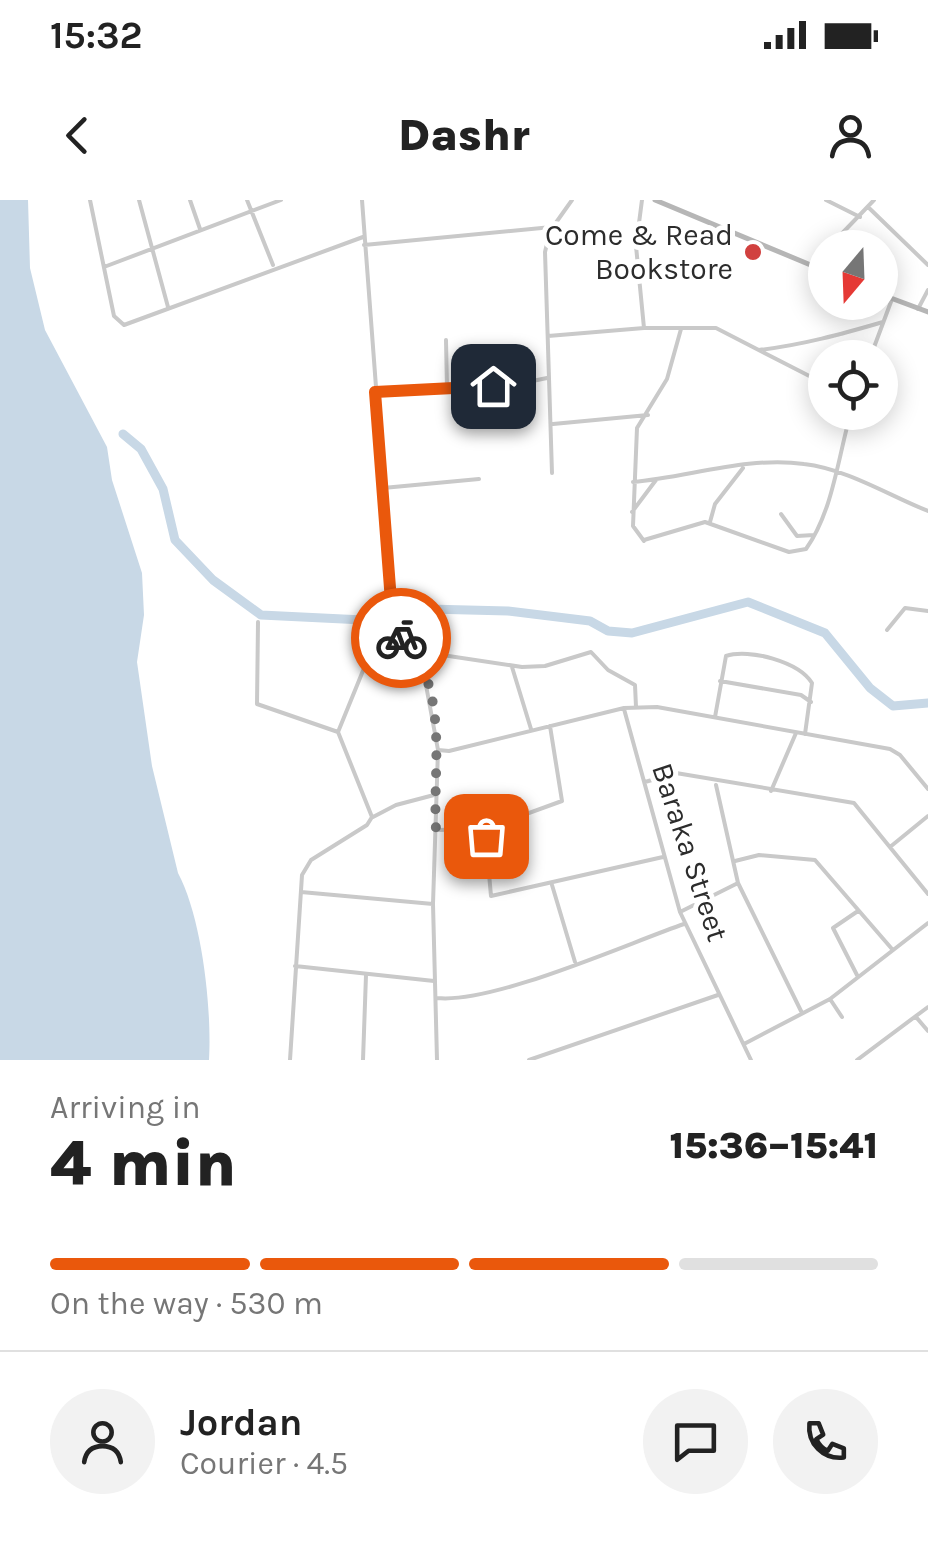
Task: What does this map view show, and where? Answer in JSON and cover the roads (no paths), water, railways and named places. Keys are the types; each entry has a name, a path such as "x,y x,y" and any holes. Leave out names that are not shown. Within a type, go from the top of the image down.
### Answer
{"street":[{"path":"90,200 119,324 363,237"},
{"path":"139,200 168,308"},
{"path":"190,200 200,230"},
{"path":"247,200 274,267"},
{"path":"104,267 281,200"},
{"path":"362,200 392,614 398,633 428,684 438,750 433,904 437,1060"},
{"path":"552,473 544,252 552,226 572,200"},
{"path":"642,200 636,246 644,328"},
{"path":"655,200 808,264"},
{"path":"826,200 860,217"},
{"path":"847,230 874,200"},
{"path":"868,207 928,265"},
{"path":"364,246 552,226"},
{"path":"918,309 928,290"},
{"path":"898,301 928,312"},
{"path":"759,350 810,345 856,326 883,322 876,340"},
{"path":"548,336 644,328 721,329 808,375"},
{"path":"680,329 672,366 648,415 636,428 632,512 633,526 644,541 687,524 710,522 788,552 808,548 834,484 834,470 846,430"},
{"path":"446,340 447,388"},
{"path":"375,392 518,384 547,378"},
{"path":"552,424 648,415"},
{"path":"634,482 746,466 802,463 834,470 928,511"},
{"path":"710,522 715,504 735,474 746,466"},
{"path":"382,488 479,479"},
{"path":"632,512 656,480"},
{"path":"781,514 797,536 814,535"},
{"path":"888,630 905,608 928,611"},
{"path":"258,622 256,704 338,732"},
{"path":"372,817 338,732 369,656 403,642"},
{"path":"409,650 512,666 545,666 591,652 608,670 635,685 636,707"},
{"path":"715,717 728,654 776,661 808,677 810,702 805,734"},
{"path":"512,666 531,730"},
{"path":"720,681 801,695 810,702"},
{"path":"438,750 449,751 636,707 715,717 895,752 928,790"},
{"name":"Baraka Street","path":"624,708 684,924 751,1060"},
{"path":"436,830 485,829 562,801 550,726"},
{"path":"771,791 796,732"},
{"path":"644,782 668,773 771,791 828,796 854,804 928,894"},
{"path":"716,783 738,883 802,1013"},
{"path":"290,1060 300,892 302,875 310,860 396,804 434,796"},
{"path":"890,847 928,816"},
{"path":"485,829 491,896 663,857"},
{"path":"734,861 758,855 808,857 824,866 892,950"},
{"path":"680,912 738,883"},
{"path":"552,885 575,962"},
{"path":"300,892 433,904"},
{"path":"858,911 833,928 858,977"},
{"path":"744,1044 830,999 928,923"},
{"path":"437,998 475,996 684,924"},
{"path":"295,966 434,981"},
{"path":"363,1060 366,975"},
{"path":"529,1060 718,996"},
{"path":"830,999 842,1017"},
{"path":"858,1060 928,1008"},
{"path":"916,1018 928,1031"},
{"path":"875,1050 882,1060"}],"water":[{"path":"0,200 28,200 30,268 45,330 107,447 112,480 142,573 144,615 137,662 152,766 178,873 199,938 207,990 209,1060 0,1060"}],"waterway":[{"path":"123,434 141,449 163,489 175,540 213,580 261,615 384,621 428,609 508,611 590,621 608,631 632,633 748,602 825,633 870,688 893,706 928,703"}],"place":[{"name":"Come & Read Bookstore","path":"753,252"}]}
